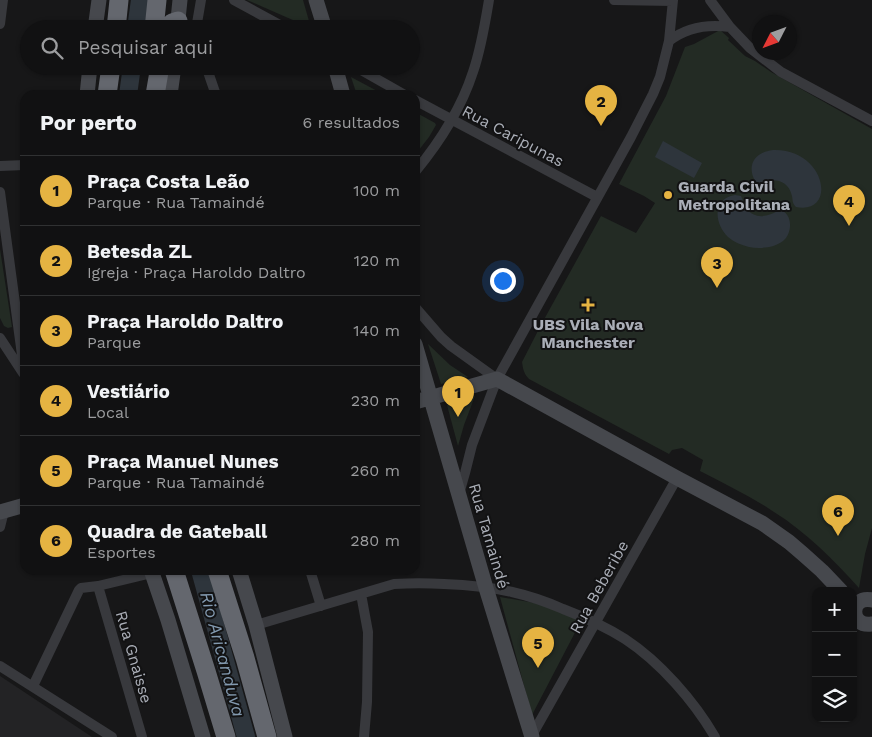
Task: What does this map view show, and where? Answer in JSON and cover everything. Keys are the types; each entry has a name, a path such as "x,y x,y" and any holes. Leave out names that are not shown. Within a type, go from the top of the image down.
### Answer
{"highway":[{"path":"106,0 106,20"},
{"path":"117,20 119,0"},
{"path":"155,20 157,0"},
{"path":"107,75 108,90"},
{"path":"108,90 110,75"},
{"path":"146,90 148,75"},
{"path":"156,90 158,75"},
{"path":"176,575 226,737"},
{"path":"219,575 245,658 267,737"}],"street":[{"path":"0,24 3,0"},
{"path":"96,20 99,0"},
{"path":"175,20 180,0"},
{"path":"198,20 201,0"},
{"path":"234,0 271,20"},
{"path":"316,0 322,20"},
{"path":"420,166 451,120 473,74 480,48 488,0"},
{"path":"459,495 472,445 497,378 631,137 660,77 669,41 673,1 614,0"},
{"path":"710,0 730,27 750,48 781,72 872,121"},
{"path":"669,41 677,35 694,28 717,25 730,27"},
{"path":"88,90 89,75"},
{"path":"171,90 173,75"},
{"path":"209,75 214,90"},
{"path":"337,75 342,90"},
{"path":"370,75 396,90"},
{"name":"Rua Caripunas","path":"420,103 597,197"},
{"path":"0,166 20,165"},
{"path":"0,192 20,341"},
{"path":"420,312 446,341 497,378 762,523 789,542 837,587"},
{"path":"0,338 20,368"},
{"name":"Rua Tamaindé","path":"420,361 486,588 532,737"},
{"path":"420,401 497,378"},
{"name":"Rua Beberibe","path":"532,737 677,478"},
{"path":"0,527 2,511 20,506"},
{"path":"33,686 79,590 140,575"},
{"path":"153,575 203,737"},
{"path":"241,575 286,737"},
{"path":"312,575 321,606"},
{"path":"256,625 394,584 463,585 513,592 543,601 596,623 624,639 646,655 677,685 701,715 715,737"},
{"name":"Rua Gnaisse","path":"98,586 142,737"},
{"path":"361,594 368,632 367,702 364,737"},
{"path":"857,604 865,599 872,600"},
{"path":"868,624 872,638"},
{"path":"0,666 112,737"}],"shaded area":[{"path":"247,0 303,0 309,20 293,20"},
{"path":"720,30 745,56 872,129 872,528 859,588 840,567 797,528 747,495 700,471 703,460 682,448 672,450 669,454 529,379 523,369 522,362 601,216 636,233 655,203 619,184 666,96 685,47"},
{"path":"351,77 375,90 355,90"},
{"path":"420,115 436,125 420,149"},
{"path":"663,141 702,163 694,178 655,157"},
{"path":"773,150 791,152 805,159 815,169 820,181 821,192 818,201 809,207 796,207 790,190 783,183 775,180 759,183 755,181 752,175 754,160 762,153"},
{"path":"735,195 741,196 746,208 757,216 779,210 784,212 789,219 790,228 783,241 775,245 758,248 743,245 728,237 718,219 719,206 722,201"},
{"path":"0,249 12,327 8,328 4,326 0,318"},
{"path":"428,344 450,365 468,377 441,384"},
{"path":"475,396 464,425 458,446 447,405"},
{"path":"500,597 541,604 581,621 532,715"},
{"path":"0,676 92,737 0,737"}],"waterway":[{"name":"Rio Aricanduva","path":"137,20 140,0"},
{"name":"Rio Aricanduva","path":"129,90 131,75"},
{"name":"Rio Aricanduva","path":"201,575 246,737"}],"place":[{"name":"Betesda ZL","path":"601,126"},
{"name":"Guarda Civil Metropolitana","path":"668,195"},
{"name":"Vestiário","path":"849,226"},
{"name":"Praça Haroldo Daltro","path":"717,288"},
{"name":"UBS Vila Nova Manchester","path":"588,305"},
{"name":"Praça Costa Leão","path":"458,417"},
{"name":"Quadra de Gateball","path":"838,536"},
{"name":"Praça Manuel Nunes","path":"538,668"}]}
